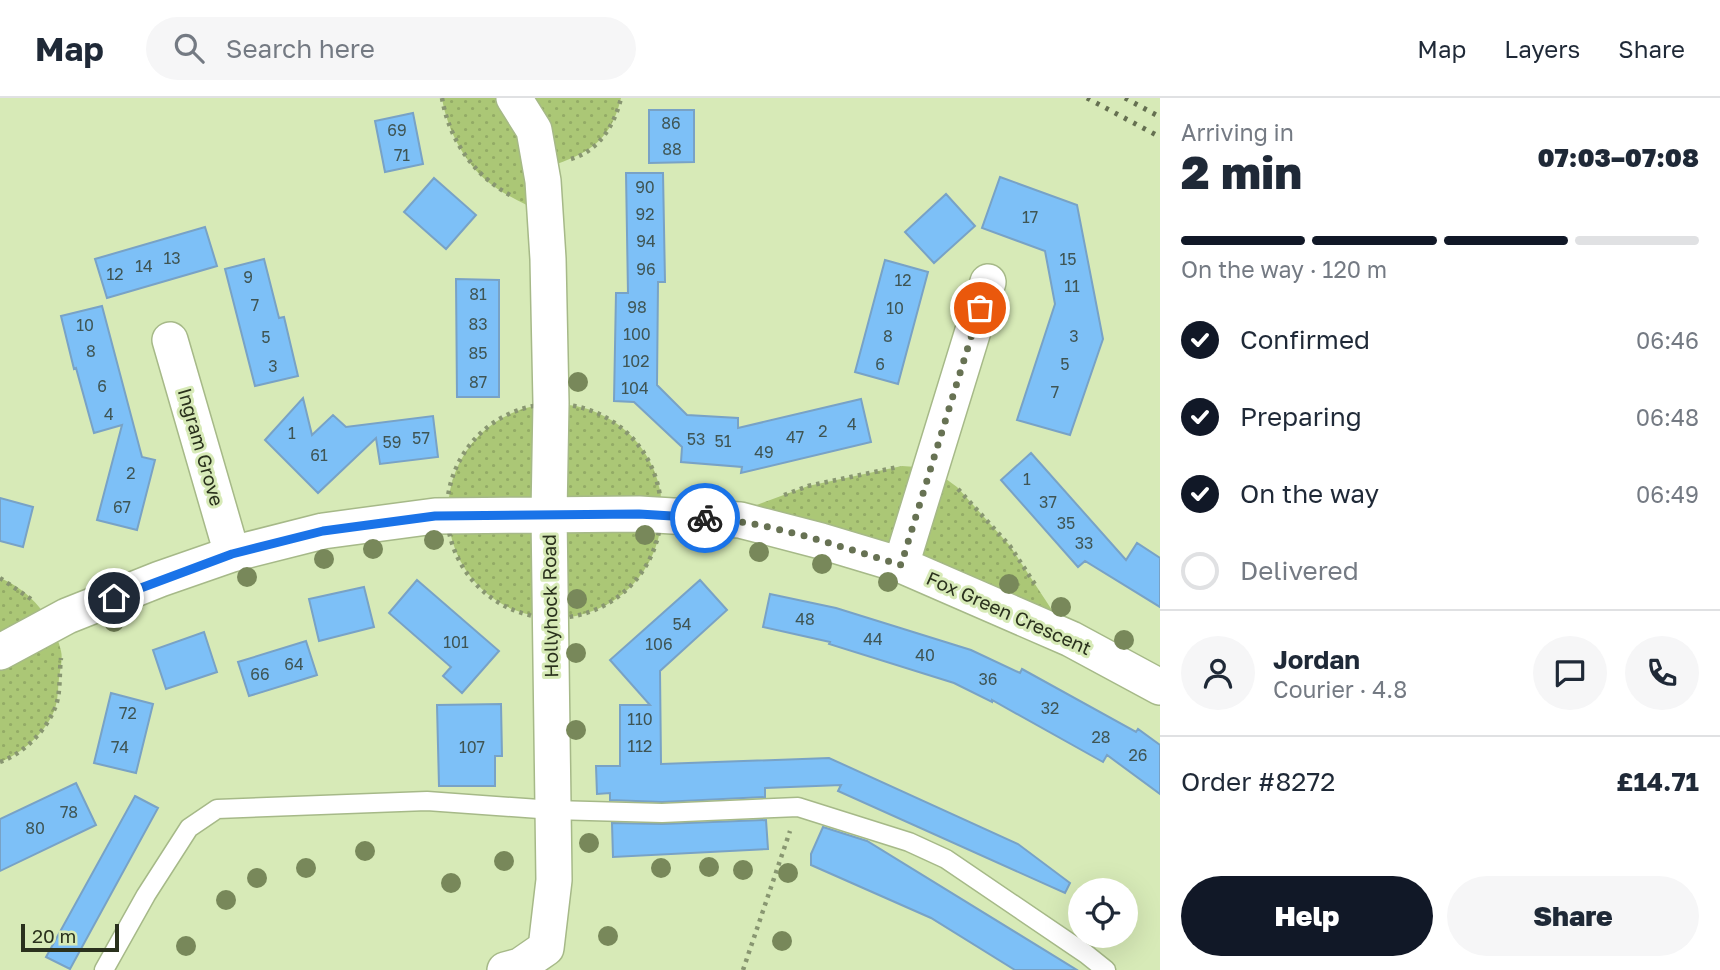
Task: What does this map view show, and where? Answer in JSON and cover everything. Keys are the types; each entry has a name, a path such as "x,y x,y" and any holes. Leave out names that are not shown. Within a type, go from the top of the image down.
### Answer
{"street":[{"name":"Hollyhock Road","path":"505,970 520,966 546,948 554,880 549,514 551,403 545,214 534,130 514,98"},
{"path":"901,565 988,282"},
{"name":"Ingram Grove","path":"170,340 232,554"},
{"name":"Fox Green Crescent","path":"0,652 67,616 160,579 232,554 323,531 435,516 639,514 740,520 901,565 1072,639 1160,687"}],"lane":[{"path":"104,970 146,895 189,828 217,809 426,802 662,813 798,807 909,842 946,859 1106,970"}],"path":[{"path":"442,98 449,129 465,156 491,185 545,214"},
{"path":"541,169 577,158 591,148 607,133 618,112 621,98"},
{"path":"743,970 798,807"}],"green space":[{"path":"442,98 621,98 610,127 593,146 570,159 541,169 545,214 498,189 474,168 453,135"},
{"path":"555,404 596,412 631,435 654,470 662,511 654,552 631,587 596,610 555,618 514,610 479,587 456,552 448,511 456,470 479,435 514,412"},
{"path":"902,466 931,468 957,487 1010,546 1071,639 719,519 808,486"},
{"path":"0,578 31,598 47,617 58,639 62,657 57,702 48,723 26,747 0,762"}],"building":[{"path":"649,110 694,110 694,162 649,163"},
{"path":"413,113 423,164 385,172 375,121"},
{"path":"626,173 663,173 665,282 658,282 657,385 687,415 738,418 738,428 861,399 871,442 741,473 742,467 681,462 682,447 634,402 614,401 616,293 628,293"},
{"path":"1000,177 1077,205 1103,339 1070,435 1017,420 1055,304 1045,251 982,228"},
{"path":"434,178 476,215 446,249 404,212"},
{"path":"946,194 975,226 934,263 905,232"},
{"path":"205,227 217,266 107,298 95,259"},
{"path":"264,259 279,318 284,317 298,376 255,386 225,269"},
{"path":"885,260 928,272 898,384 855,372"},
{"path":"456,279 499,280 499,397 457,397"},
{"path":"102,306 142,457 155,460 137,530 97,520 122,425 94,433 61,316"},
{"path":"303,398 312,435 333,415 346,427 433,416 438,457 380,464 376,438 318,493 265,440"},
{"path":"1031,453 1126,560 1137,543 1160,558 1160,607 1085,561 1078,567 1001,480"},
{"path":"0,498 33,507 23,547 0,541"},
{"path":"417,580 499,651 462,693 443,676 451,667 389,613"},
{"path":"700,580 727,610 660,671 661,764 829,758 1018,844 1068,882 1065,893 838,791 841,785 765,788 765,797 662,802 610,800 610,793 597,794 596,766 620,766 620,705 650,705 610,660"},
{"path":"364,587 374,627 319,641 309,599"},
{"path":"770,594 836,608 971,650 1020,673 1022,669 1136,732 1138,729 1160,745 1160,794 1107,755 1103,762 992,700 954,683 829,644 830,642 763,627"},
{"path":"204,632 217,672 166,689 153,650"},
{"path":"306,641 317,675 249,696 238,662"},
{"path":"111,693 153,704 136,773 94,763"},
{"path":"501,704 502,756 495,756 495,786 439,786 437,705"},
{"path":"76,783 96,825 0,871 0,819"},
{"path":"135,796 158,808 70,969 46,957"},
{"path":"766,820 768,849 613,857 612,823"},
{"path":"823,827 867,841 1077,970 1015,970 931,918 811,865 811,854"}],"railway":[{"path":"1087,98 1160,137"},
{"path":"1125,98 1160,117"}],"way so far":[{"path":"705,518 740,520 901,565 980,308"}],"route":[{"path":"114,598 232,554 323,531 435,516 639,514 705,518"}]}
